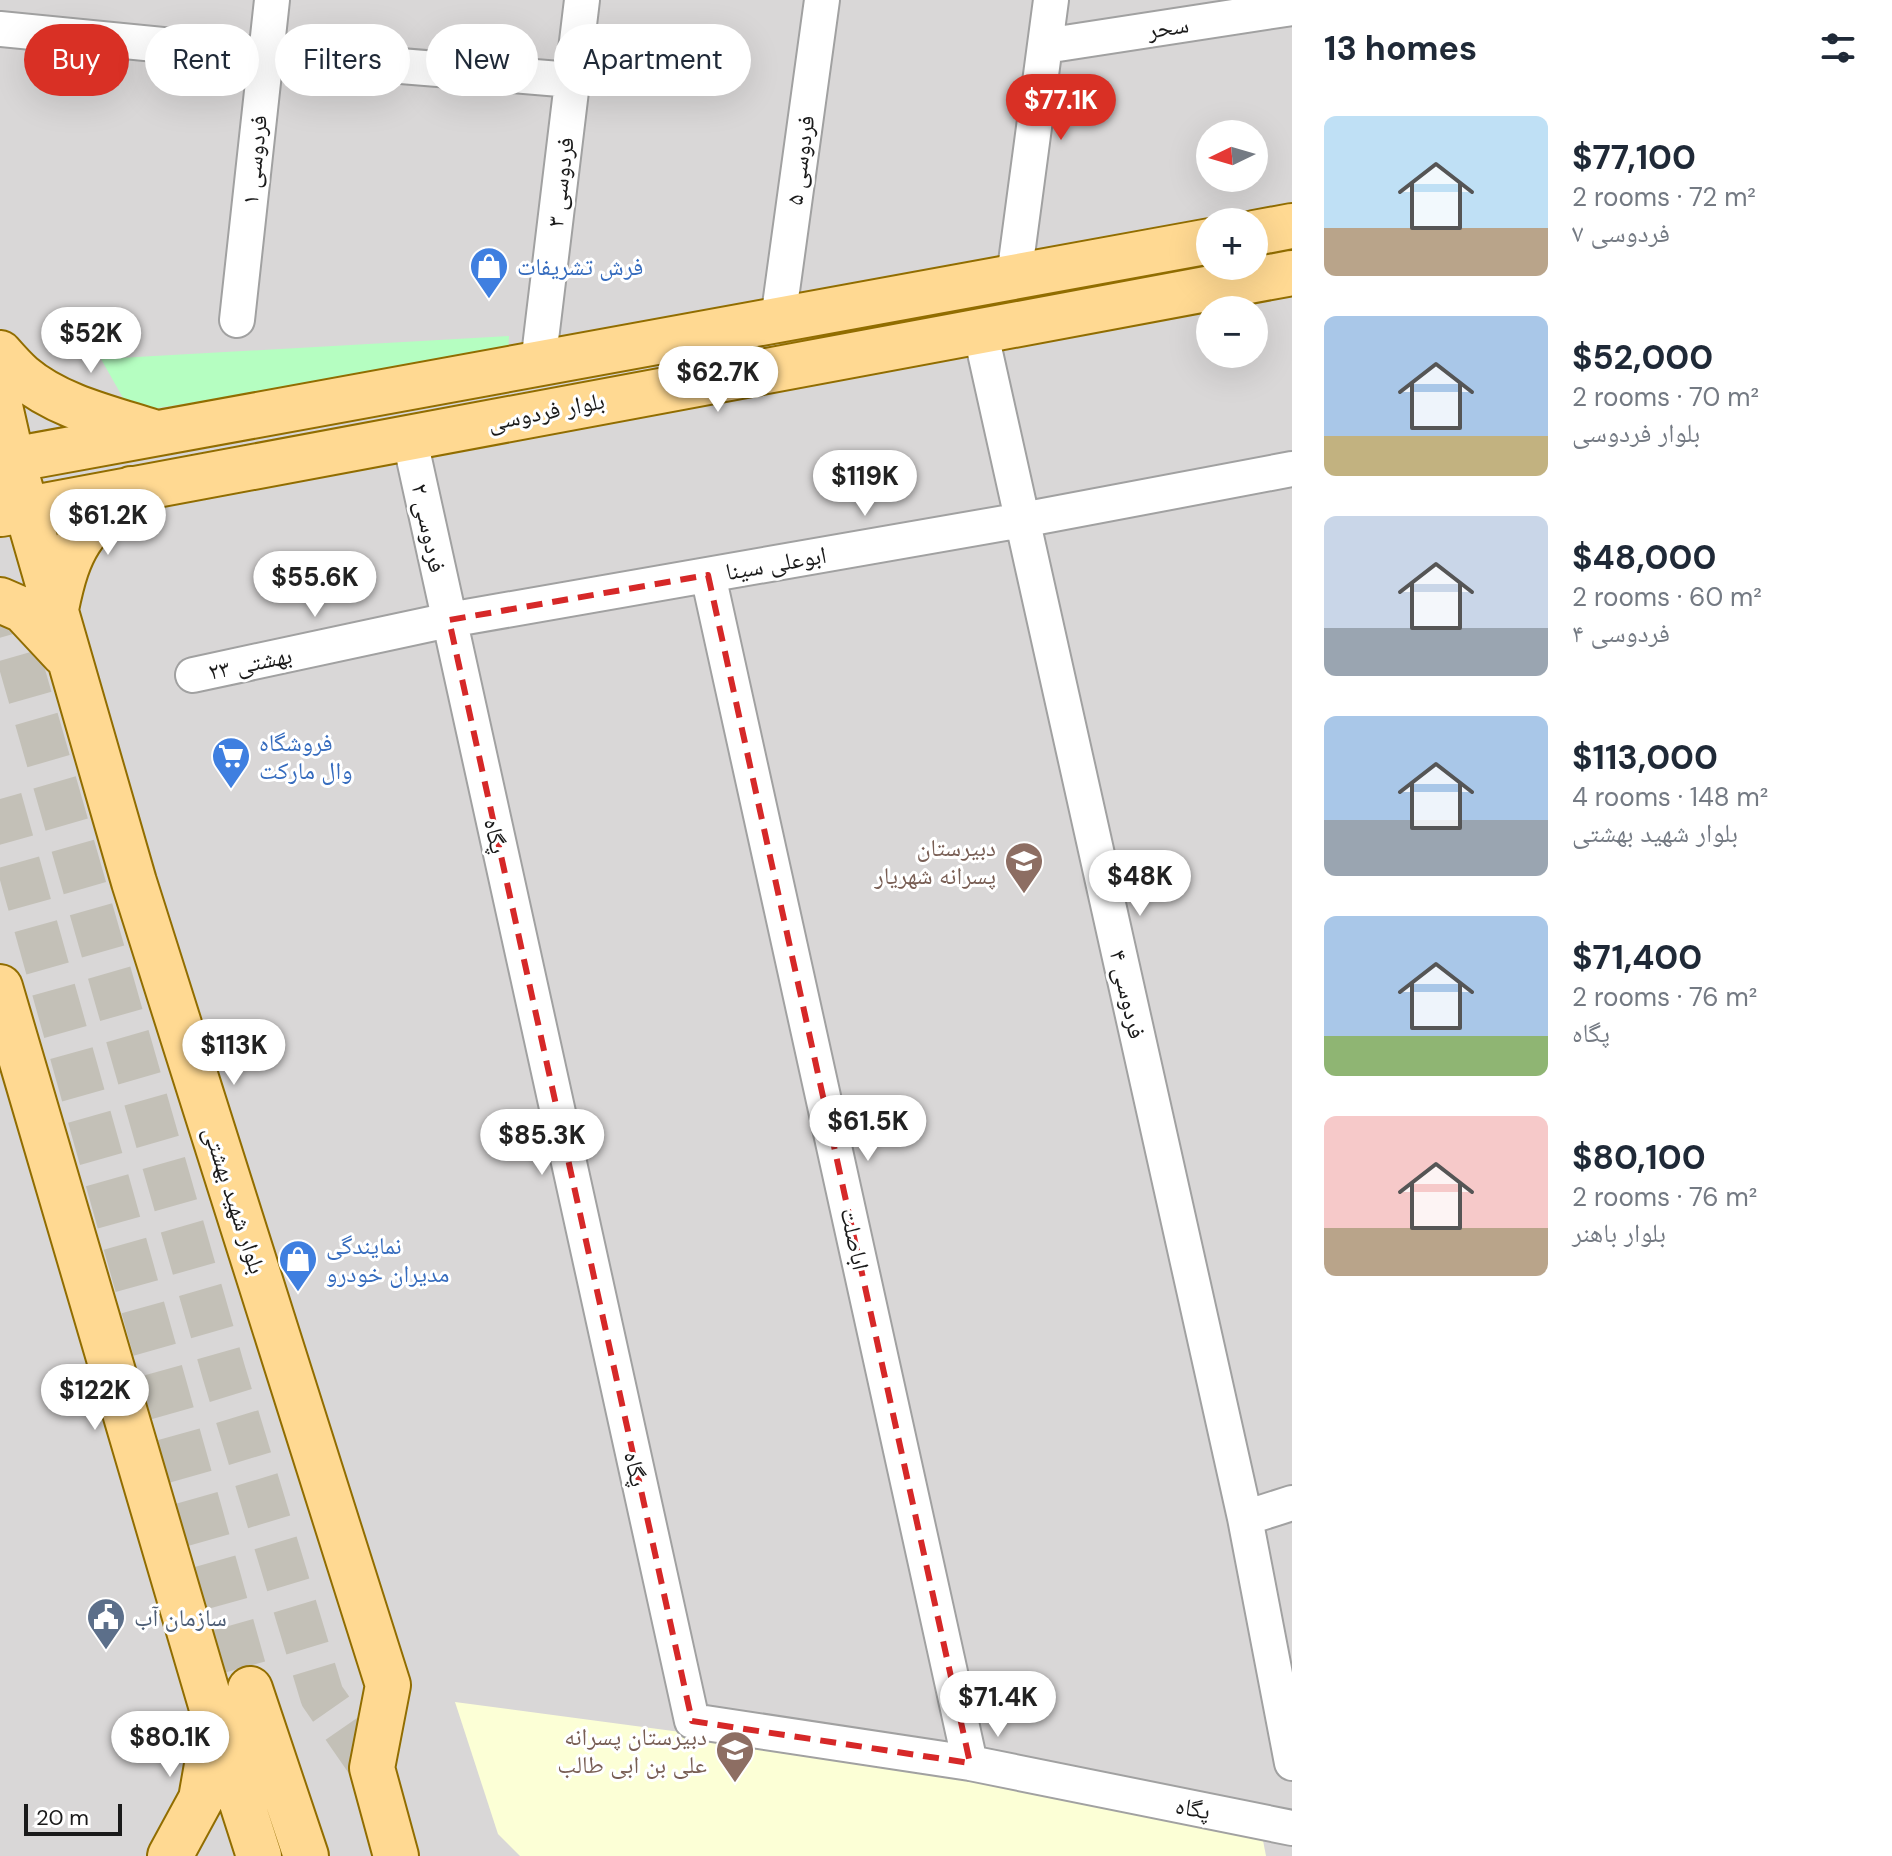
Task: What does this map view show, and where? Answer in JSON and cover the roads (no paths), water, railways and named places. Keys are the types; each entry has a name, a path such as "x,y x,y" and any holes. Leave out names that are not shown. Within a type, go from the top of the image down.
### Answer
{"main road":[{"path":"1268,230 1292,226"},
{"name":"بلوار فردوسی","path":"6,460 1196,244"},
{"name":"بلوار فردوسی","path":"14,511 1292,273"},
{"path":"0,353 23,377 53,395 97,415 159,433"},
{"name":"بلوار شهید بهشتی","path":"0,406 14,511 56,609 134,882 388,1685 372,1768 396,1856"},
{"path":"56,609 64,570 79,539 102,513 131,489"},
{"path":"0,600 23,610 71,662"},
{"path":"0,987 215,1719 259,1856"},
{"path":"250,1689 306,1856"},
{"path":"170,1856 201,1799 215,1719"}],"street":[{"name":"فردوسی ۱","path":"237,320 272,0"},
{"name":"فردوسی ۳","path":"579,24 582,0"},
{"name":"فردوسی ۵","path":"778,320 822,0"},
{"path":"1014,277 1051,0"},
{"name":"سحر","path":"1045,46 1292,8"},
{"path":"0,29 554,79"},
{"name":"فردوسی ۳","path":"538,364 570,96"},
{"name":"فردوسی ۴","path":"980,330 1245,1518 1292,1763"},
{"name":"فردوسی ۲","path":"409,436 449,620"},
{"name":"ابوعلی سینا","path":"449,620 1022,520 1292,469"},
{"name":"اباصلت","path":"708,575 970,1763"},
{"name":"بهشتی ۲۳","path":"193,675 449,620"},
{"name":"پگاه","path":"449,620 692,1721 970,1763 1292,1828"},
{"path":"1245,1518 1292,1503"}],"tunnel":[{"path":"0,592 224,1373 322,1696 372,1768"},
{"path":"0,799 250,1689"}],"place":[{"name":"فرش تشریفات","path":"489,300"},
{"name":"فروشگاه وال مارکت","path":"231,790"},
{"name":"دبیرستان پسرانه شهریار","path":"1024,895"},
{"name":"نمایندگی مدیران خودرو","path":"298,1293"},
{"name":"سازمان آب","path":"106,1651"},
{"name":"دبیرستان پسرانه علی بن ابی طالب","path":"735,1784"}]}
